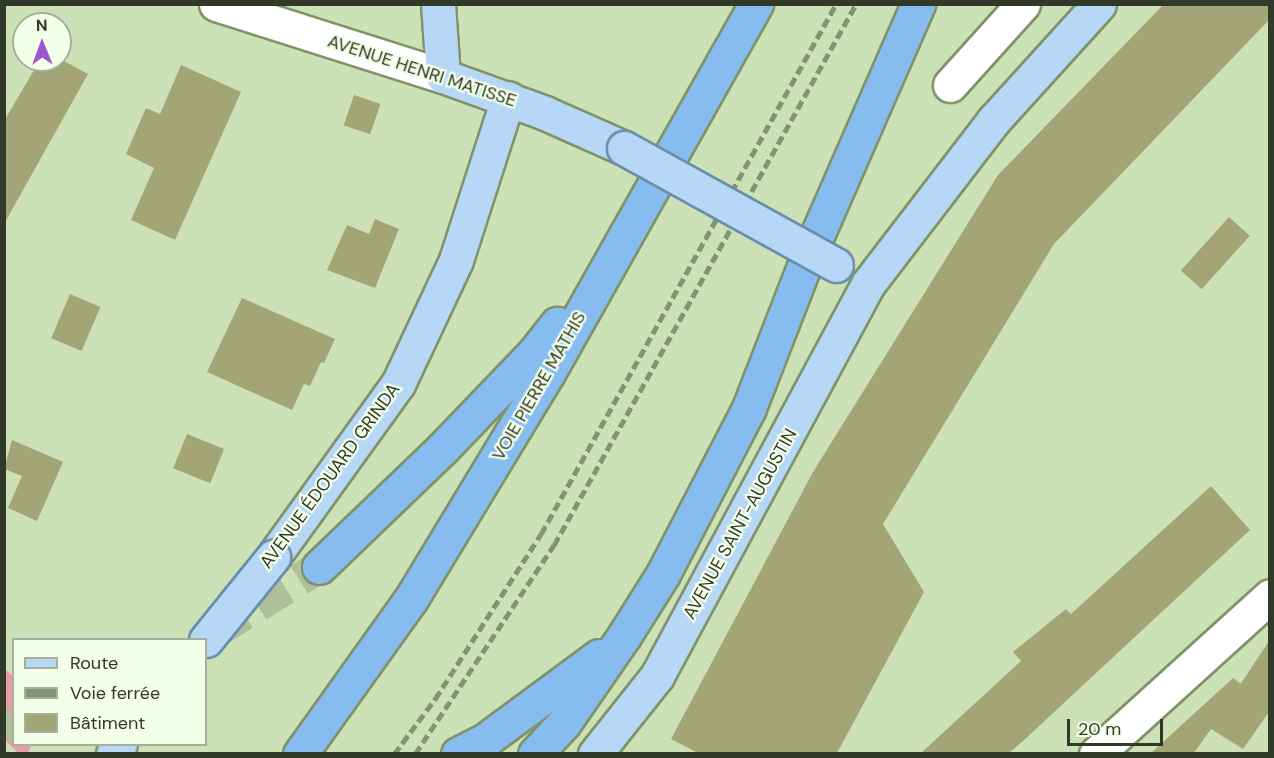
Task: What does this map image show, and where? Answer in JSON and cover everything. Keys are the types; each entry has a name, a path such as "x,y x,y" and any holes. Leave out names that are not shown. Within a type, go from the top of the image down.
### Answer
{"highway":[{"name":"VOIE PIERRE MATHIS","path":"300,753 411,599 548,373 756,4"},
{"path":"535,753 564,723 624,636 663,574 749,408 808,256 918,4"},
{"path":"319,567 443,448 535,352 627,231"},
{"path":"458,753 484,741 551,694 624,636"}],"main road":[{"path":"438,4 443,76"},
{"name":"AVENUE SAINT-AUGUSTIN","path":"594,753 657,676 868,284 994,120 1099,4"},
{"name":"AVENUE HENRI MATISSE","path":"443,76 508,98 624,148 868,284"},
{"name":"AVENUE ÉDOUARD GRINDA","path":"207,639 273,557 398,384 456,260 508,98"}],"street":[{"path":"950,85 1023,4"},
{"name":"AVENUE HENRI MATISSE","path":"224,6 443,76"},
{"path":"1096,753 1269,596"}],"shaded area":[{"path":"5,669 12,675 12,746 31,746 28,753 18,753 5,740"}],"building":[{"path":"1164,4 1269,4 1269,20 1054,244 883,524 924,592 837,753 698,753 671,739 813,472 998,175"},
{"path":"72,65 88,74 4,224 4,121 33,72 72,72"},
{"path":"181,65 241,92 175,240 131,220 154,168 126,154 146,108 160,114"},
{"path":"354,95 380,104 370,134 344,125"},
{"path":"1229,217 1250,236 1202,289 1181,271"},
{"path":"375,219 399,229 375,288 327,270 347,225 369,234"},
{"path":"70,294 100,307 82,351 51,338"},
{"path":"242,298 335,339 310,386 304,384 292,410 207,372"},
{"path":"187,434 224,449 210,483 173,468"},
{"path":"12,440 63,462 37,521 8,508 22,476 4,469"},
{"path":"1211,486 1250,530 1023,741 1009,753 921,753 1021,661 1013,652 1066,609 1071,614"},
{"path":"1269,641 1269,712 1243,749 1211,729 1194,753 1151,753 1233,678 1241,684"}],"tunnel":[{"path":"216,631 319,567"},
{"path":"4,726 12,724"}],"railway":[{"path":"394,754 435,699 541,534 836,4"},
{"path":"415,754 554,545 856,4"}]}
